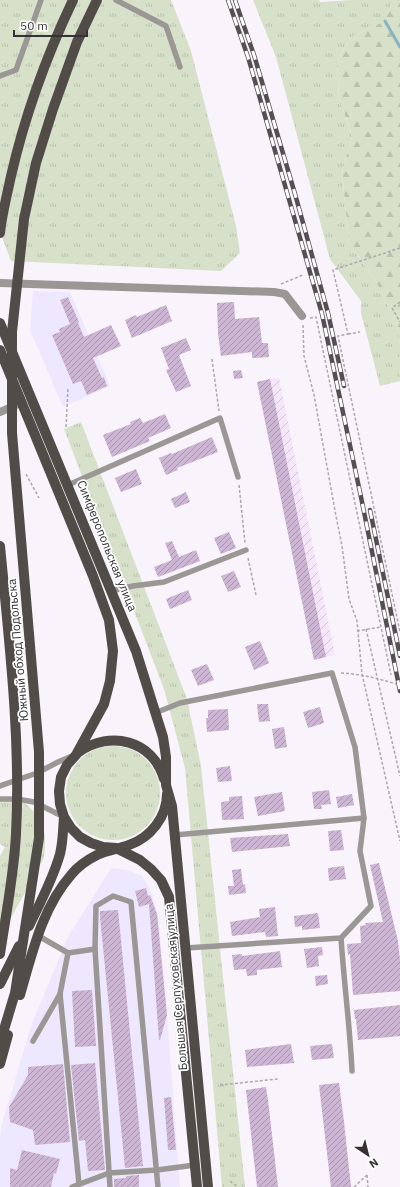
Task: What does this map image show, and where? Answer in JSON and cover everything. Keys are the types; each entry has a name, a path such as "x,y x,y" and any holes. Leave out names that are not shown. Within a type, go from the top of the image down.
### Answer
{"main road":[{"path":"0,234 2,217 15,158 31,102 57,34 73,0"},
{"name":"Южный обход Подольска","path":"0,1043 15,993 39,838 39,752 12,433 12,332 24,219 36,163 52,109 74,50 97,0"},
{"name":"Симферопольская улица","path":"0,323 26,401 109,620 113,651 110,681 104,704 76,755"},
{"name":"Симферопольская улица","path":"0,350 68,485 136,651 163,737 166,757 166,785"},
{"name":"Южный обход Подольска","path":"0,546 17,748 16,834 0,954"},
{"path":"0,1064 37,934 54,899 70,876 83,863 98,854 128,845 140,840 159,822 164,811 167,798 166,785 162,771 154,759 143,749 130,743 116,740 101,741 88,746 76,755 67,765 62,777 59,791 60,804 64,817 71,828 80,836 91,843 103,847 116,848"},
{"name":"Большая Серпуховская улица","path":"166,785 172,806 208,1187"},
{"path":"0,984 53,874 60,854 64,817"},
{"name":"Большая Серпуховская улица","path":"116,848 130,854 152,869 161,880 170,897 197,1187"}],"street":[{"path":"0,283 274,292 285,294 305,318"},
{"path":"0,412 26,401"}],"lane":[{"path":"0,76 16,70 41,0"},
{"path":"116,0 166,26 180,67"},
{"path":"68,485 220,418 238,477"},
{"path":"112,591 120,588 164,582 246,550"},
{"path":"155,713 180,703 332,673 355,747 364,818 360,851 370,906 341,938 186,948"},
{"path":"0,786 38,773 58,762 76,755"},
{"path":"0,799 17,799 34,802 64,817"},
{"path":"175,835 364,818"},
{"path":"110,1187 95,949 96,906 113,896 131,902 158,1187"},
{"path":"37,934 68,953 95,949"},
{"path":"341,938 345,990 350,1026 352,1071"},
{"path":"68,953 60,994 79,1184"},
{"path":"33,1041 60,994"},
{"path":"72,1187 109,1173 157,1170 195,1165"}],"path":[{"path":"348,334 333,270 400,248"},
{"path":"400,302 392,308 400,322"},
{"path":"311,318 316,317 316,319"},
{"path":"316,319 305,318 304,356 314,395 342,546 349,599 357,622 362,674 400,841"},
{"path":"316,319 391,675"},
{"path":"360,332 338,336 400,632"},
{"path":"212,360 220,418"},
{"path":"66,427 68,388"},
{"path":"238,477 246,550 256,595"},
{"path":"357,631 381,627"},
{"path":"366,629 400,776"},
{"path":"332,673 362,674 396,684"},
{"path":"220,1085 278,1079"},
{"path":"354,1187 367,1175 368,1187"},
{"path":"230,1182 238,1187"}],"shaded area":[{"path":"33,291 70,292 110,386 63,407 30,330"},
{"path":"279,378 335,655 314,660 257,382"},
{"path":"111,868 127,870 142,876 149,887 158,914 180,1187 0,1187 0,1137 2,1124 31,1026 68,937"}],"green space":[{"path":"0,0 171,0 191,51 236,226 240,253 221,271 11,261 0,232"},
{"path":"253,0 319,0 320,2 393,0 385,21 350,38 337,62 339,97 352,137 342,172 349,243 376,281 397,324 400,345 400,381 380,386 361,313 361,301 330,259 276,57"},
{"path":"393,0 400,0 400,345 397,324 376,281 349,243 342,172 352,137 339,97 337,62 350,38 385,21"},
{"path":"81,422 187,699 201,766 245,1187 222,1187 185,768 164,689 64,429"},
{"path":"113,746 131,750 146,760 156,775 160,793 156,811 146,826 131,836 113,840 95,836 80,826 70,811 66,793 70,775 80,760 95,750"},
{"path":"11,801 25,803 36,814 43,825 45,851 44,858 0,938 0,856 5,847 0,844 0,802"}],"building":[{"path":"68,297 84,337 111,325 121,346 93,358 102,378 104,377 107,386 87,395 81,381 73,384 52,335 60,332 59,329 70,324 60,300"},
{"path":"234,302 235,319 259,317 262,343 268,343 269,357 252,358 252,352 221,356 218,333 217,303"},
{"path":"166,305 172,321 132,338 125,320 136,315 137,317"},
{"path":"186,338 191,350 179,355 191,386 176,392 166,370 169,369 161,348"},
{"path":"241,370 243,378 234,379 233,371"},
{"path":"270,379 326,657 314,660 257,382"},
{"path":"165,414 171,428 148,438 150,441 112,457 103,435 131,424 130,422 140,418 143,423"},
{"path":"212,437 218,452 177,468 178,470 166,475 159,458"},
{"path":"136,469 142,484 121,492 115,478"},
{"path":"186,492 190,502 175,508 171,499"},
{"path":"229,532 236,548 221,554 214,538"},
{"path":"172,541 179,557 196,550 200,561 158,577 154,567 172,560 165,543"},
{"path":"234,571 241,587 228,592 221,576"},
{"path":"188,590 192,600 170,609 166,599"},
{"path":"260,641 269,663 254,670 245,647"},
{"path":"207,664 214,680 198,686 191,670"},
{"path":"257,704 268,704 270,721 259,722"},
{"path":"320,707 324,723 308,728 303,712"},
{"path":"228,709 229,730 207,732 206,718 208,718 208,710"},
{"path":"284,727 287,747 275,749 272,729"},
{"path":"230,766 232,781 218,782 216,768"},
{"path":"329,790 331,804 321,805 322,809 314,809 312,792"},
{"path":"282,792 285,811 258,816 254,797"},
{"path":"352,794 354,805 338,808 336,797"},
{"path":"242,796 244,819 222,820 221,802 229,801 229,797"},
{"path":"341,830 344,850 330,851 328,831"},
{"path":"288,834 290,846 232,852 230,838"},
{"path":"379,863 398,941 400,960 400,991 353,995 350,954 348,955 347,944 361,943 360,926 366,925 365,923 383,922 370,865"},
{"path":"344,866 346,879 329,881 328,868"},
{"path":"241,869 243,885 245,884 246,893 229,895 228,886 234,886 232,870"},
{"path":"146,888 148,896 150,895 157,914 167,1015 160,1040 149,904 139,907 135,891"},
{"path":"275,907 278,936 266,937 265,932 232,936 230,922 260,917 259,909"},
{"path":"118,910 143,1166 125,1168 100,917 100,911"},
{"path":"318,913 320,928 302,930 302,926 295,927 294,916"},
{"path":"322,947 323,955 318,956 319,966 307,968 304,949"},
{"path":"280,951 282,967 257,970 257,975 247,976 246,969 234,970 232,955 242,954 242,956"},
{"path":"327,975 328,984 316,986 315,976"},
{"path":"92,990 96,1046 75,1047 72,991"},
{"path":"400,1005 400,1036 358,1040 354,1010"},
{"path":"291,1044 294,1063 247,1067 245,1050"},
{"path":"332,1044 334,1058 312,1060 310,1046"},
{"path":"95,1063 105,1170 88,1171 85,1140 79,1141 71,1065"},
{"path":"63,1064 70,1142 35,1145 33,1130 10,1122 9,1107 28,1075 28,1067"},
{"path":"339,1083 351,1187 331,1187 319,1085"},
{"path":"266,1087 278,1187 257,1187 246,1090"},
{"path":"171,1097 176,1150 168,1150 164,1098"},
{"path":"22,1150 60,1159 56,1174 54,1173 51,1187 10,1187 10,1168 17,1170"},
{"path":"139,1175 139,1187 114,1187 114,1179"}],"waterway":[{"path":"385,21 400,47"}],"railway":[{"path":"228,0 248,57 322,314 400,691"},
{"path":"235,0 254,55 295,194 328,313 344,386"},
{"path":"370,510 400,656"}]}
